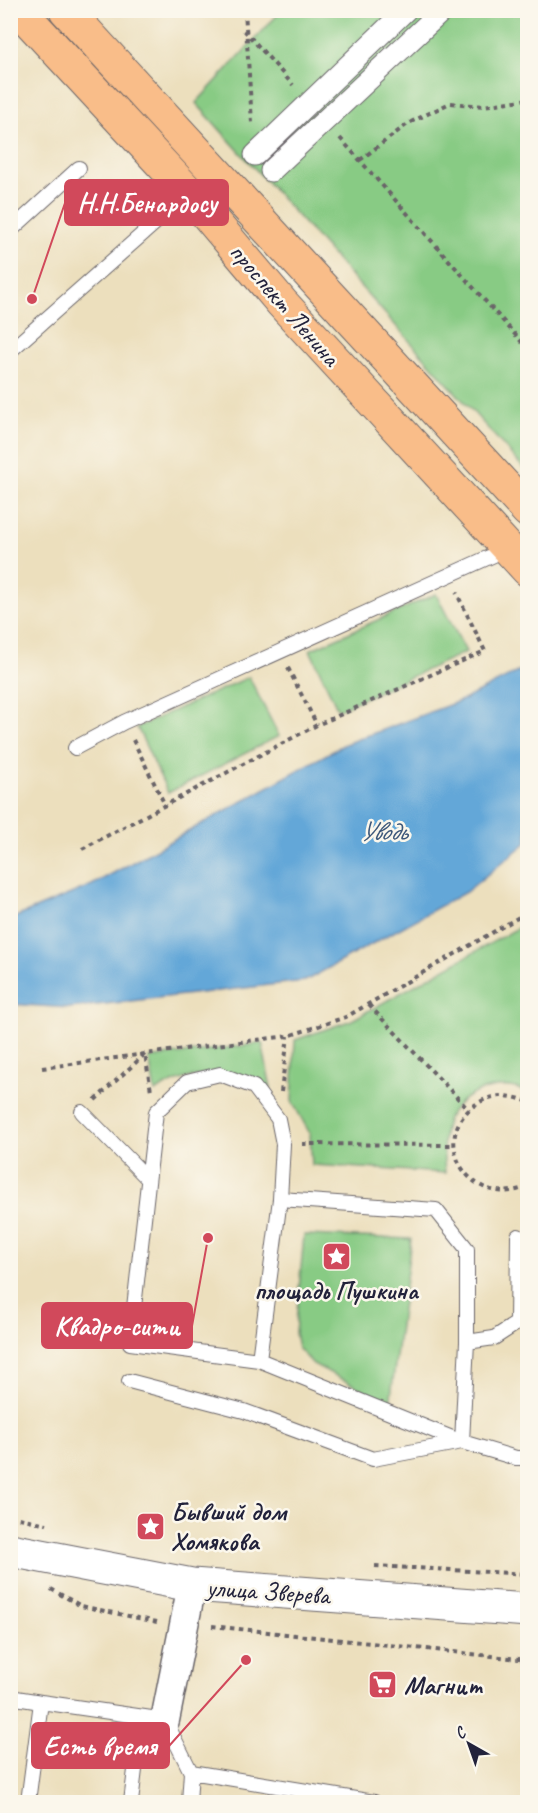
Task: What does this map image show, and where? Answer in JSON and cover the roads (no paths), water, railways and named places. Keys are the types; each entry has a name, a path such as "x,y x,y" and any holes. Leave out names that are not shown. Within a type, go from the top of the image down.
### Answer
{"highway":[{"name":"проспект Ленина","path":"19,10 189,193 282,303 520,562"},
{"name":"проспект Ленина","path":"66,10 528,511"}],"street":[{"path":"255,155 406,10"},
{"path":"271,171 442,10"},
{"name":"улица Зверева","path":"10,1550 192,1586 528,1610"},
{"path":"165,1720 192,1586"}],"lane":[{"path":"10,231 79,168"},
{"path":"10,351 189,193"},
{"path":"75,748 124,723 520,562"},
{"path":"260,1360 280,1198 283,1144 278,1119 254,1087 220,1074 187,1082 156,1112 130,1343 260,1360 462,1442 516,1458 528,1458"},
{"path":"82,1112 148,1179"},
{"path":"280,1198 436,1210 467,1249 467,1342 462,1442"},
{"path":"467,1342 494,1338 517,1323 518,1236"},
{"path":"129,1381 244,1411 373,1459 462,1442"},
{"path":"10,1697 165,1720 191,1772 189,1803"},
{"path":"28,1803 41,1702"},
{"path":"131,1803 135,1770"},
{"path":"191,1772 374,1803"}],"water":[{"name":"Уводь","path":"527,667 527,842 466,892 305,981 70,1008 11,1004 11,919 92,885 345,744 465,699"}],"place":[{"name":"Н.Н.Бенардосу","path":"32,299"},
{"name":"Квадро-сити","path":"208,1238"},
{"name":"площадь Пушкина","path":"336,1256"},
{"name":"Бывший дом Хомякова","path":"150,1526"},
{"name":"Есть время","path":"246,1660"},
{"name":"Магнит","path":"383,1685"}]}
